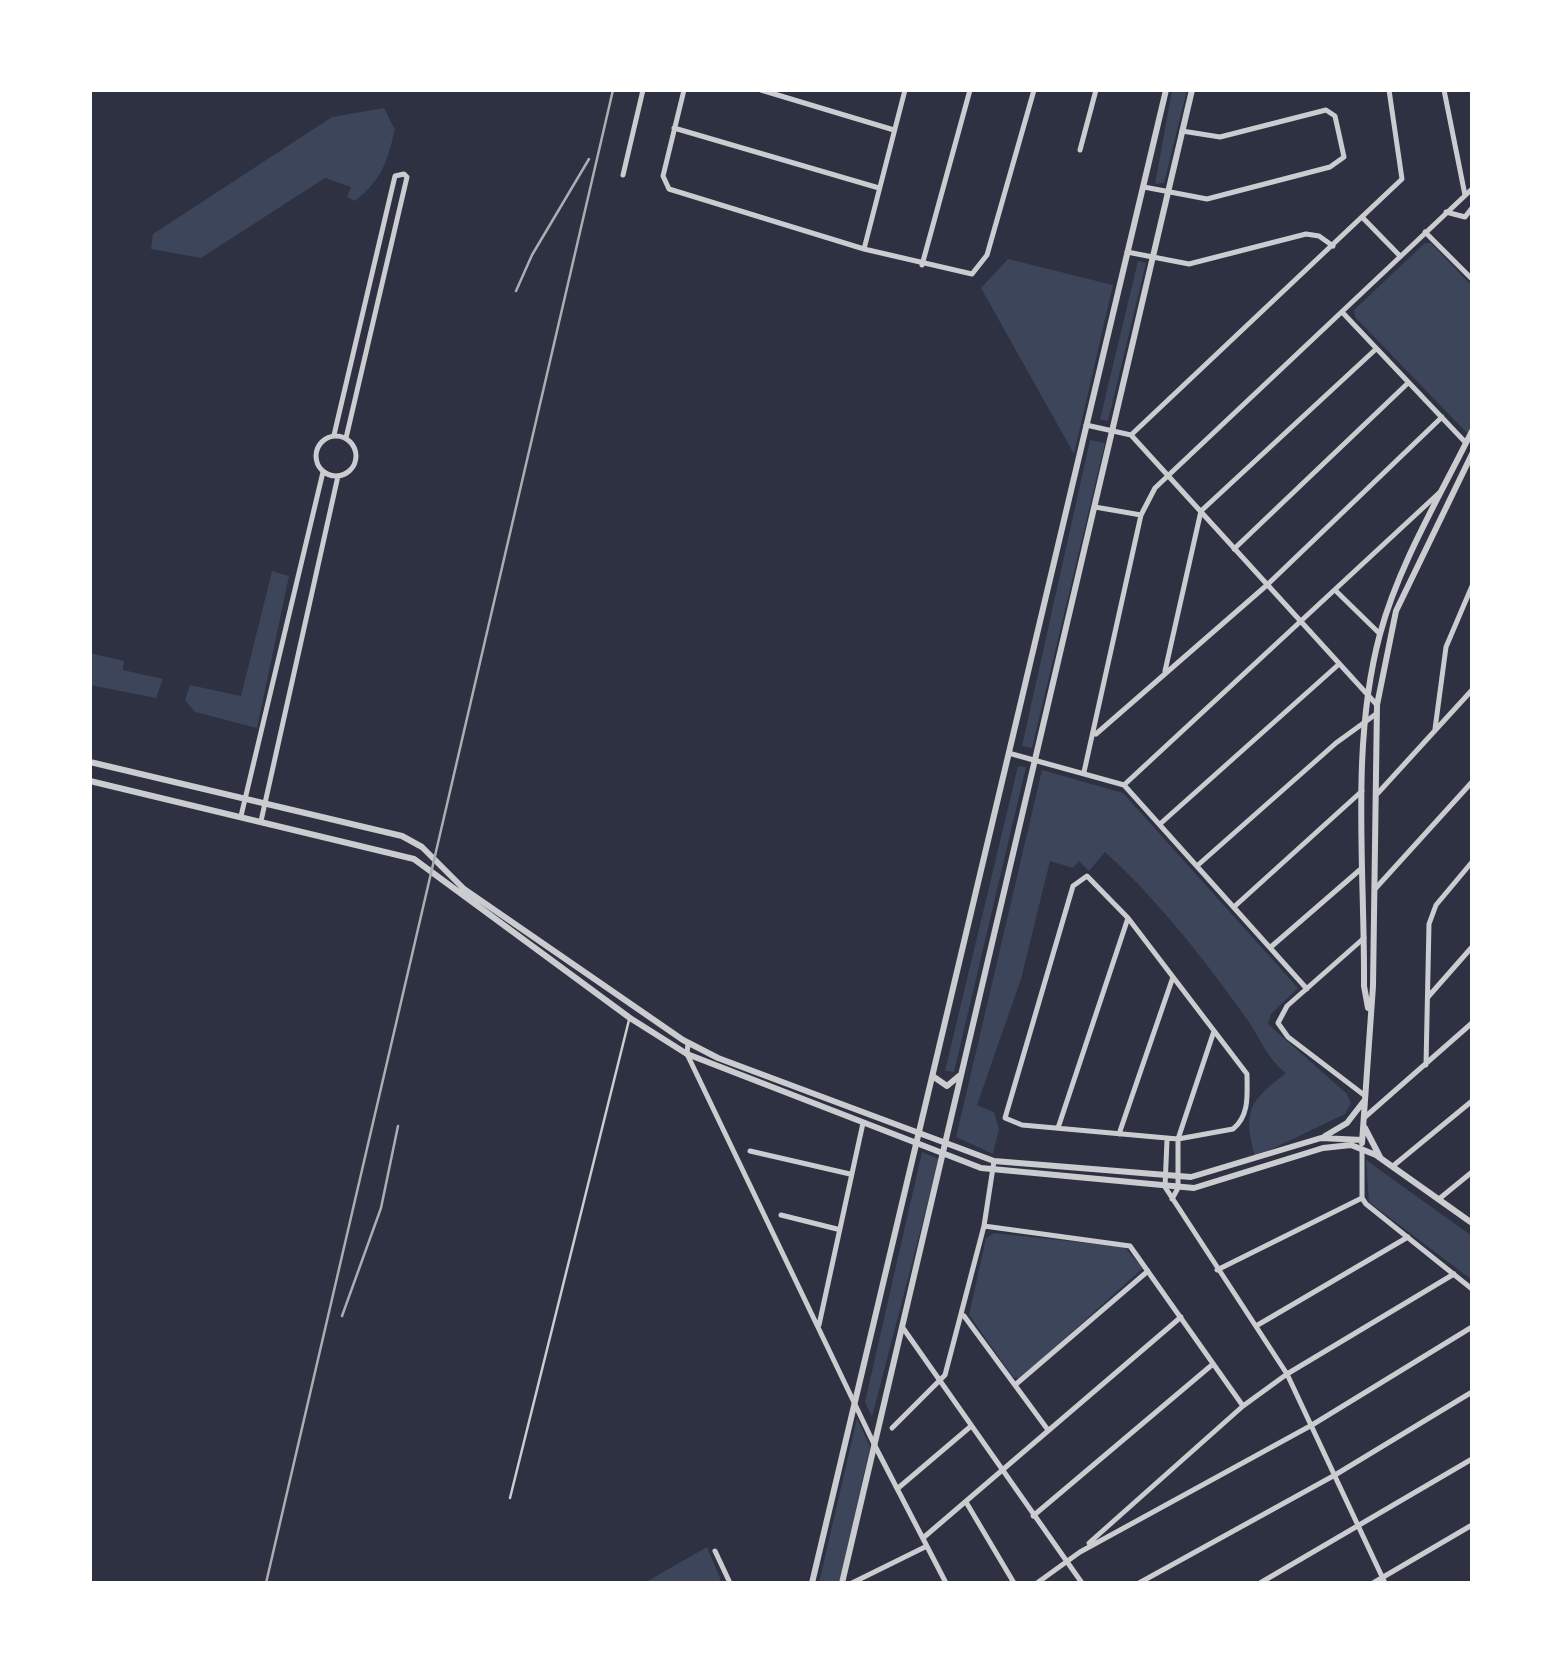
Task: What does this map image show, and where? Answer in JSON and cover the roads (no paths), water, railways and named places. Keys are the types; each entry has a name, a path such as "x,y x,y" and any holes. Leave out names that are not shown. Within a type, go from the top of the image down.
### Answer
{"street":[{"path":"624,176 642,90"},
{"path":"684,90 663,176 669,189 864,249 972,274 987,255 1034,90"},
{"path":"761,90 894,130"},
{"path":"864,249 905,90"},
{"path":"922,264 970,90"},
{"path":"1080,150 1096,90"},
{"path":"812,1583 1012,754 1166,90"},
{"path":"842,1583 1192,90"},
{"path":"1131,435 1404,176 1389,90"},
{"path":"1444,90 1465,195"},
{"path":"1144,187 1216,198 1337,164 1344,158 1336,122 1326,110 1226,136 1182,131"},
{"path":"674,128 879,188"},
{"path":"334,435 395,176 404,174 408,177 346,438 356,455 347,472 338,476 323,472 316,462 323,440 334,435 346,438"},
{"path":"1084,772 1141,515 1166,474 1472,189"},
{"path":"1446,212 1465,217 1472,208"},
{"path":"1362,217 1400,256"},
{"path":"1425,232 1472,279"},
{"path":"1127,252 1189,264 1306,234 1319,236 1333,246"},
{"path":"1342,312 1466,443"},
{"path":"1164,674 1202,511 1376,349"},
{"path":"1234,549 1408,382"},
{"path":"1094,736 1267,585 1442,418"},
{"path":"1086,424 1131,435 1377,710"},
{"path":"1368,1009 1364,789 1368,698 1380,634 1472,431"},
{"path":"1472,454 1396,611 1377,710 1376,889 1362,1143 1362,1198 1472,1289"},
{"path":"241,816 323,472"},
{"path":"1463,472 1472,476"},
{"path":"261,821 338,476"},
{"path":"1124,785 1445,488"},
{"path":"1093,507 1141,515"},
{"path":"303,556 318,560"},
{"path":"1436,729 1446,647 1472,586"},
{"path":"1336,591 1380,634"},
{"path":"1160,824 1338,665"},
{"path":"1378,793 1472,690"},
{"path":"1198,865 1377,710"},
{"path":"1012,754 1124,785 1307,989"},
{"path":"90,762 402,836 428,853 464,889 688,1043 994,1161 1164,1178 1222,1172 1321,1138 1347,1124 1364,1098"},
{"path":"90,781 369,846 425,866 630,1018 686,1054 992,1171 1178,1188 1227,1180 1352,1138 1363,1121 1472,1022"},
{"path":"1376,889 1471,785"},
{"path":"1235,906 1364,789"},
{"path":"369,846 373,828"},
{"path":"1426,1065 1432,912 1472,862"},
{"path":"1271,947 1364,866"},
{"path":"1084,876 1096,882 1128,918 1247,1074 1243,1118 1233,1129 1167,1139 1017,1124 1005,1118 1005,1106 1073,886 1084,876"},
{"path":"1058,1128 1128,918"},
{"path":"1364,938 1280,1014 1278,1026 1364,1098"},
{"path":"1428,997 1472,946"},
{"path":"1119,1134 1173,977"},
{"path":"1172,1199 1178,1188 1178,1139 1214,1031"},
{"path":"688,1043 686,1054 874,1444 946,1583"},
{"path":"934,1076 946,1086 960,1075"},
{"path":"1392,1167 1472,1101"},
{"path":"1363,1121 1378,1156"},
{"path":"818,1328 864,1123"},
{"path":"1321,1138 1352,1138 1362,1143 1472,1223"},
{"path":"1167,1139 1164,1187 1287,1374 1383,1580"},
{"path":"1333,1145 1362,1143"},
{"path":"750,1152 850,1174"},
{"path":"892,1428 941,1381 984,1226 994,1161"},
{"path":"1439,1199 1472,1172"},
{"path":"1217,1270 1362,1198"},
{"path":"781,1215 838,1229"},
{"path":"984,1226 1127,1245 1243,1406"},
{"path":"1256,1326 1408,1237"},
{"path":"1014,1385 1148,1271"},
{"path":"1037,1583 1080,1552 1243,1406 1287,1374 1454,1274"},
{"path":"962,1314 1048,1430"},
{"path":"923,1538 1180,1317"},
{"path":"902,1325 1082,1583"},
{"path":"1080,1552 1312,1424 1472,1326"},
{"path":"1033,1516 1213,1364"},
{"path":"1138,1583 1335,1475 1472,1392"},
{"path":"897,1489 970,1427"},
{"path":"1260,1583 1472,1459"},
{"path":"966,1502 1014,1583"},
{"path":"1373,1583 1472,1525"},
{"path":"852,1583 926,1546"},
{"path":"715,1551 730,1583"}],"lane":[{"path":"510,1498 630,1018"}],"railway":[{"path":"266,1583 613,90"},
{"path":"516,291 532,255 589,159"},
{"path":"342,1316 381,1208 398,1126"}]}
